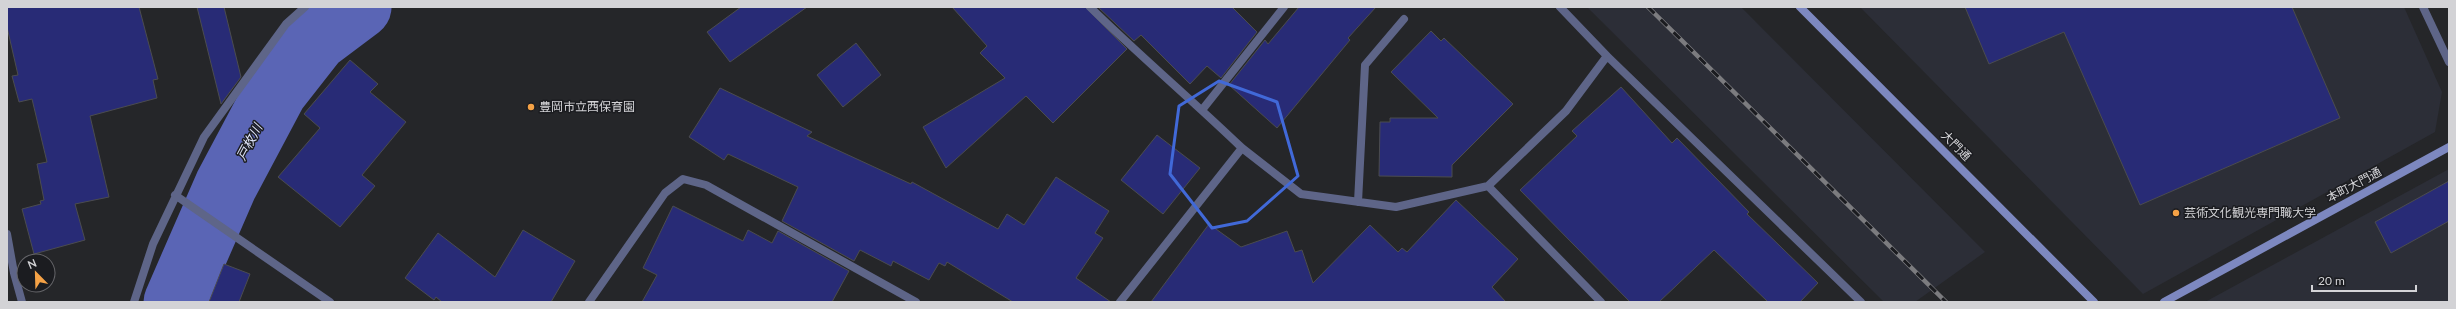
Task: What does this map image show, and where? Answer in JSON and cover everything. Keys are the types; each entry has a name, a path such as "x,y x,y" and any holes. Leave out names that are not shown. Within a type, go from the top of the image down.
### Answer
{"street":[{"path":"134,302 153,244 175,195 204,137 286,24 305,7"},
{"path":"1090,7 1146,62 1202,110 1242,148 1301,194 1396,207 1488,186 1566,111 1607,56"},
{"path":"1202,110 1284,7"},
{"path":"1560,7 1607,56 1861,302"},
{"name":"大門通","path":"1800,7 2094,302"},
{"path":"2423,7 2449,62"},
{"path":"1358,202 1365,65 1404,19"},
{"name":"本町大門通","path":"2164,302 2449,147"},
{"path":"1120,302 1242,148"},
{"path":"589,302 665,193 683,178 706,185 916,302"},
{"path":"1488,186 1601,302"},
{"path":"175,195 330,302"},
{"path":"7,234 10,274 22,302"}],"highlighted area":[{"path":"1219,81 1277,102 1298,176 1247,221 1212,228 1170,174 1179,106"}],"shaded area":[{"path":"1587,7 1741,7 1985,252 1915,302 1884,302"},
{"name":"芸術文化観光専門職大学","path":"1860,7 2404,7 2442,92 2435,132 2143,294"},
{"path":"2449,169 2449,302 2205,302"}],"building":[{"path":"7,7 139,7 158,79 153,80 157,98 90,116 109,197 75,204 85,240 38,253 34,253 22,209 41,204 40,201 44,200 37,164 47,162 32,99 19,102 12,76 18,75 7,27"},
{"path":"197,7 224,7 241,77 221,104"},
{"path":"741,7 807,7 730,62 707,32"},
{"path":"952,7 1085,7 1127,49 1053,123 1026,96 946,168 923,127 1005,78 980,53 987,46"},
{"path":"1098,7 1232,7 1257,32 1221,78 1207,66 1190,84 1141,35 1134,41"},
{"path":"1299,7 1376,7 1348,38 1350,40 1277,128 1229,85 1265,40 1268,44"},
{"path":"1965,7 2292,7 2340,118 2140,205 2064,32 1989,64"},
{"path":"1431,31 1441,41 1444,38 1513,104 1452,165 1452,177 1379,176 1380,122 1390,122 1390,118 1438,118 1391,72"},
{"path":"856,43 881,75 843,107 817,75"},
{"path":"350,60 378,84 370,92 406,122 362,175 375,186 340,227 278,177 320,128 304,114"},
{"path":"1621,87 1672,143 1677,138 1749,212 1747,214 1818,283 1800,302 1768,302 1714,250 1659,302 1630,302 1520,190 1577,136 1572,131"},
{"path":"720,88 812,132 807,136 911,184 912,182 998,229 1007,214 1024,225 1056,177 1109,211 1095,233 1103,238 1076,278 1111,302 1013,302 947,262 945,266 939,263 929,280 893,261 891,266 860,250 854,261 782,221 798,187 728,154 724,160 689,137"},
{"path":"1157,135 1200,168 1163,214 1121,180"},
{"path":"2449,181 2449,221 2391,253 2375,222"},
{"path":"1456,200 1518,259 1492,287 1506,302 1151,302 1209,224 1241,247 1287,231 1295,252 1302,250 1313,283 1370,225 1398,252 1402,248 1407,252"},
{"path":"673,206 743,241 748,230 772,243 778,231 849,271 832,302 642,302 657,275 643,268"},
{"path":"523,230 575,261 551,302 442,302 436,297 434,300 405,278 438,233 495,277"},
{"path":"224,264 250,274 239,302 209,302"}],"waterway":[{"name":"戸枚川","path":"175,302 226,185 276,91 316,40 360,7"}],"railway":[{"path":"1648,7 1946,302"}],"place":[{"name":"豊岡市立西保育園","path":"531,107"},
{"name":"芸術文化観光専門職大学","path":"2176,213"}]}
